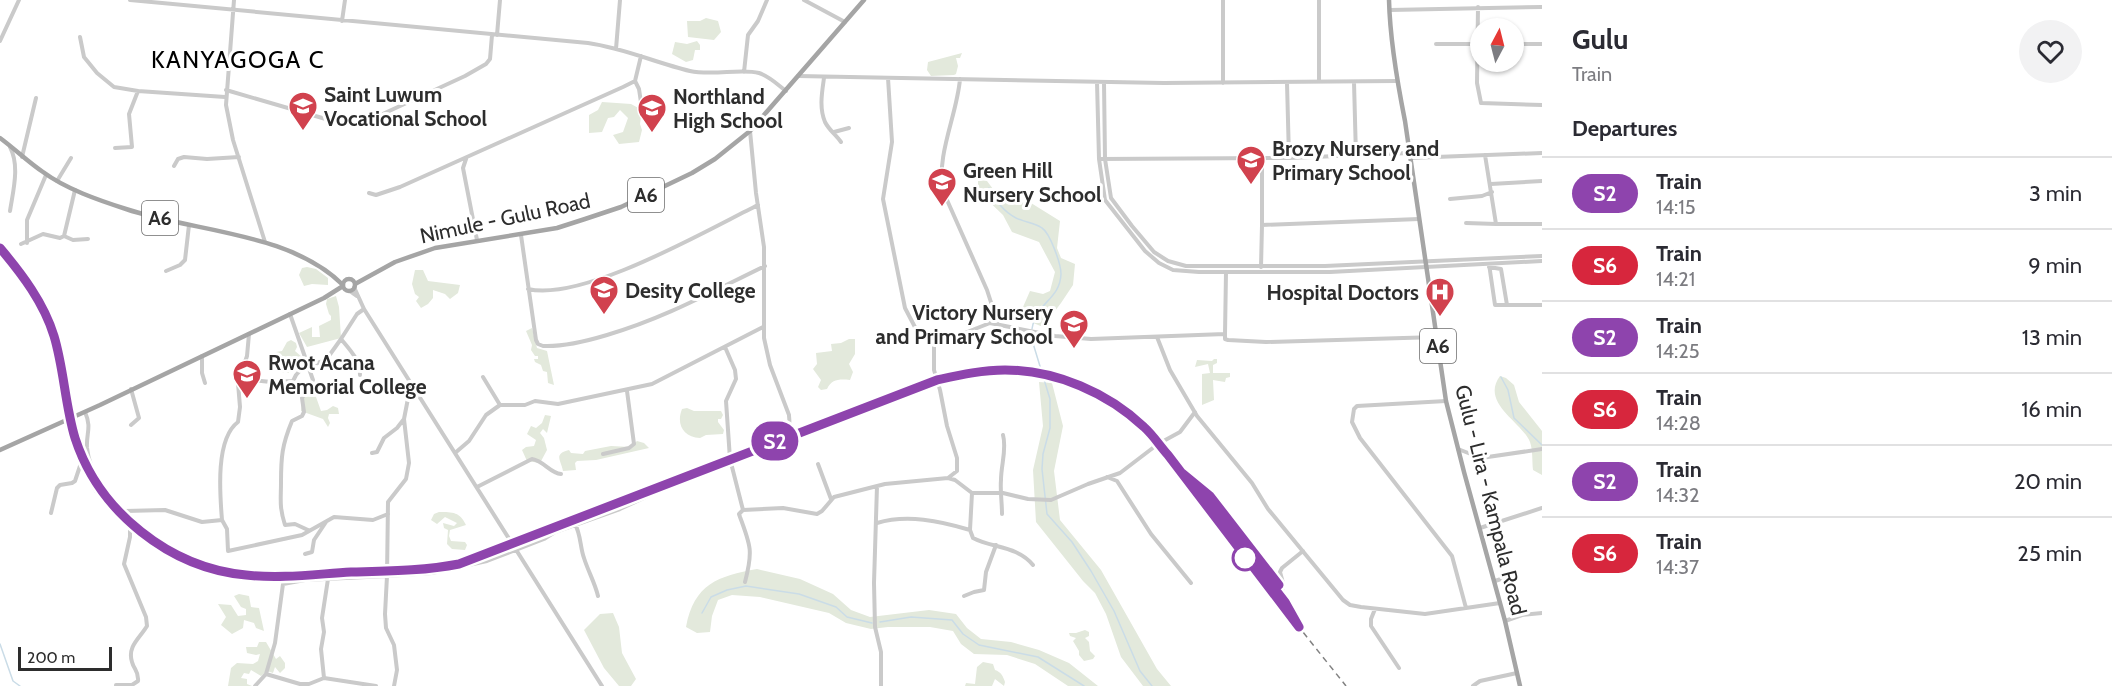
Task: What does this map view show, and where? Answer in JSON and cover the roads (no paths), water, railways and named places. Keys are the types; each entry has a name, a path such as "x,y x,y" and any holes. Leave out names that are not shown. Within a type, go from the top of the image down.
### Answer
{"main road":[{"name":"Nimule - Gulu Road","path":"0,450 85,412 415,254 477,240 557,228 621,207 692,173 715,159 750,131 864,0"},
{"name":"Gulu - Lira - Kampala Road","path":"1389,0 1397,81 1405,121 1446,401 1505,621 1520,686"},
{"name":"A6","path":"0,138 46,175 75,189 127,209 265,242 346,279 349,286"},
{"name":"A6","path":"332,274 349,286"}],"street":[{"path":"0,41 19,0"},
{"path":"130,0 582,42 616,49 690,71 708,74 744,72 762,74 786,91"},
{"path":"234,0 225,97 229,123 265,242"},
{"path":"342,21 345,0"},
{"path":"226,90 336,122 371,125 374,118 486,64 490,59 500,0"},
{"path":"616,49 620,0"},
{"path":"744,72 748,35 758,21 767,0"},
{"path":"804,0 845,22"},
{"path":"1223,0 1223,83"},
{"path":"1318,0 1319,82"},
{"path":"1478,7 1478,18"},
{"path":"1390,10 1542,7"},
{"path":"81,37 84,57 97,73 114,87 138,91 225,97"},
{"path":"1436,44 1470,44"},
{"path":"1524,44 1542,44"},
{"path":"641,56 635,81 639,89 642,109"},
{"path":"1477,72 1481,103 1542,105"},
{"path":"798,76 1097,82 1397,81"},
{"path":"824,78 821,104 825,122 841,142"},
{"path":"888,78 892,137 883,199 905,308 917,331 934,339 957,337 990,323 1090,339 1225,334"},
{"path":"960,79 941,179 944,191 987,290 998,324"},
{"path":"369,193 376,195 391,191 635,81"},
{"path":"1097,82 1100,159 1106,200 1124,226 1153,258 1173,270 1226,272 1426,264 1542,256"},
{"path":"1104,82 1105,159 1111,198 1137,233 1161,257 1175,264 1261,269"},
{"path":"1354,82 1356,157"},
{"path":"1287,83 1289,159"},
{"path":"115,148 132,147 129,114 138,91"},
{"path":"22,157 36,98"},
{"path":"833,132 849,128"},
{"path":"750,131 764,240 766,349 789,415 789,426 797,441"},
{"path":"9,145 15,165 10,211"},
{"path":"1100,159 1289,159 1542,153"},
{"path":"1485,155 1496,224"},
{"path":"174,166 178,159 184,157 207,159 239,157"},
{"path":"57,181 71,158"},
{"path":"466,158 463,168 477,240"},
{"path":"1261,269 1262,159"},
{"path":"456,163 463,168"},
{"path":"27,243 27,220 46,175"},
{"path":"1491,184 1542,182"},
{"path":"64,236 75,189"},
{"path":"1450,199 1482,196 1492,192"},
{"path":"528,289 538,291 584,283 614,273 676,246 758,205"},
{"path":"1262,225 1419,219"},
{"path":"1466,224 1542,224"},
{"path":"166,271 180,265 185,260 189,225"},
{"path":"21,244 43,234 60,238 64,236 73,240 88,239"},
{"path":"521,235 537,342 543,346 592,340 664,316 765,266"},
{"path":"1426,264 1489,266 1542,261"},
{"path":"1489,266 1495,305 1542,305"},
{"path":"1489,266 1501,269 1507,305"},
{"path":"1226,272 1225,339 1228,340 1266,342 1437,337"},
{"path":"349,286 602,686"},
{"path":"530,297 538,291"},
{"path":"240,379 271,382 293,381 296,375 309,364 326,360 357,314 364,309"},
{"path":"290,314 313,380 302,398 303,414 301,418 292,421 285,436 280,461 280,509 285,525 295,524 309,530"},
{"path":"990,323 994,316"},
{"path":"455,453 469,441 486,414 500,405 525,405 535,401 558,404 627,391 661,381 764,327"},
{"path":"249,333 247,356 240,379 240,416 224,447 219,474 222,520 227,529 228,551 302,535 337,516 373,520 388,514"},
{"path":"1156,336 1170,370 1195,412 1252,483 1268,509 1343,600 1350,605 1429,614 1500,603"},
{"path":"341,339 356,358 360,375"},
{"path":"934,339 934,370 957,458 960,484"},
{"path":"725,347 736,375 735,385 726,401 730,461 743,510"},
{"path":"202,356 202,373 205,383"},
{"path":"483,377 500,405"},
{"path":"394,686 397,670 394,645 386,628 385,614 388,500 407,477 409,459 404,418 411,383"},
{"path":"131,389 139,418 132,425"},
{"path":"603,454 629,448 634,444 627,391"},
{"path":"1446,401 1357,406 1353,409 1352,423 1377,461 1452,556 1466,608"},
{"path":"85,412 90,425 87,448 91,465 102,486 123,510 165,510 202,522 222,520"},
{"path":"948,478 972,493 1003,493 1028,499 1051,500 1120,473 1158,444 1179,432 1195,412"},
{"path":"372,453 377,452 384,438 397,428 404,418"},
{"path":"66,420 96,492 130,528 124,564 146,617 145,629 135,639 131,652 131,660 139,674 138,681 132,685 116,685"},
{"path":"255,686 266,674 275,643 283,584 305,580 420,575 475,565 575,524 620,509 730,461 789,426"},
{"path":"1002,514 1001,479 1005,441 1003,435"},
{"path":"1458,448 1481,458 1542,449"},
{"path":"477,487 532,459 539,460 554,472 561,474"},
{"path":"51,513 57,488 75,480 82,463"},
{"path":"818,464 831,499"},
{"path":"746,582 751,555 739,514 743,510 783,508 816,514 822,511 831,499 877,486 948,478 955,475 957,471"},
{"path":"1117,481 1120,473"},
{"path":"1107,477 1117,481 1151,534 1191,583"},
{"path":"877,486 875,627 881,652 881,686"},
{"path":"972,493 970,530 972,537 1024,556 1033,565"},
{"path":"1480,528 1542,508"},
{"path":"876,523 900,518 929,520 970,530"},
{"path":"305,554 312,552 314,540 326,521"},
{"path":"575,524 583,556 598,596"},
{"path":"964,596 984,590 985,574 996,545"},
{"path":"1282,593 1283,583 1280,572 1282,568 1303,551"},
{"path":"1494,581 1516,574"},
{"path":"324,678 321,649 324,632 322,618 328,579"},
{"path":"1375,609 1371,626 1399,668"},
{"path":"1505,621 1522,615 1542,614"},
{"path":"1473,686 1476,683 1517,673"},
{"path":"266,674 300,684 309,684 324,678 376,686"},
{"path":"1494,678 1494,686"}],"waterway":[{"path":"989,188 1007,212 1045,231 1052,242 1061,269 1057,290 1038,313 1032,329"},
{"path":"1032,334 1050,399 1050,428 1043,454 1042,469 1047,514 1072,542 1091,571 1114,611 1140,671 1152,686"},
{"path":"1501,377 1508,390 1514,418 1542,445"},
{"path":"702,613 711,597 727,590 746,586 799,594 836,607 847,617 872,623"},
{"path":"880,622 911,617 952,620 963,634 979,645 1038,657 1084,686"},
{"path":"0,644 13,681 20,686"}],"railway":[{"path":"0,248 32,289 50,324 75,438 86,465 101,490 119,512 141,532 191,561 218,570 247,575 286,576 392,571 459,564 937,380 987,371 1023,370 1061,378 1097,393 1114,403 1144,427 1179,467 1245,558 1346,686"},
{"path":"1207,493 1232,522 1279,585"}],"train":[{"name":"S2","path":"0,248 24,277 54,335 75,438 92,476 109,500 132,524 158,544 195,563 227,572 275,576 418,570 459,564 937,380 970,372 1007,370 1039,374 1076,384 1106,399 1134,418 1168,455 1299,627 1285,602 1198,490 1182,473 1210,496 1279,585"}],"place":[{"name":"Saint Luwum Vocational School","path":"303,132"},
{"name":"Northland High School","path":"652,134"},
{"name":"Brozy Nursery and Primary School","path":"1251,186"},
{"name":"Green Hill Nursery School","path":"942,208"},
{"name":"Desity College","path":"604,316"},
{"name":"Hospital Doctors","path":"1440,318"},
{"name":"Victory Nursery and Primary School","path":"1074,350"},
{"name":"Rwot Acana Memorial College","path":"247,400"}],"district":[{"name":"KANYAGOGA C","path":"238,59"}]}
